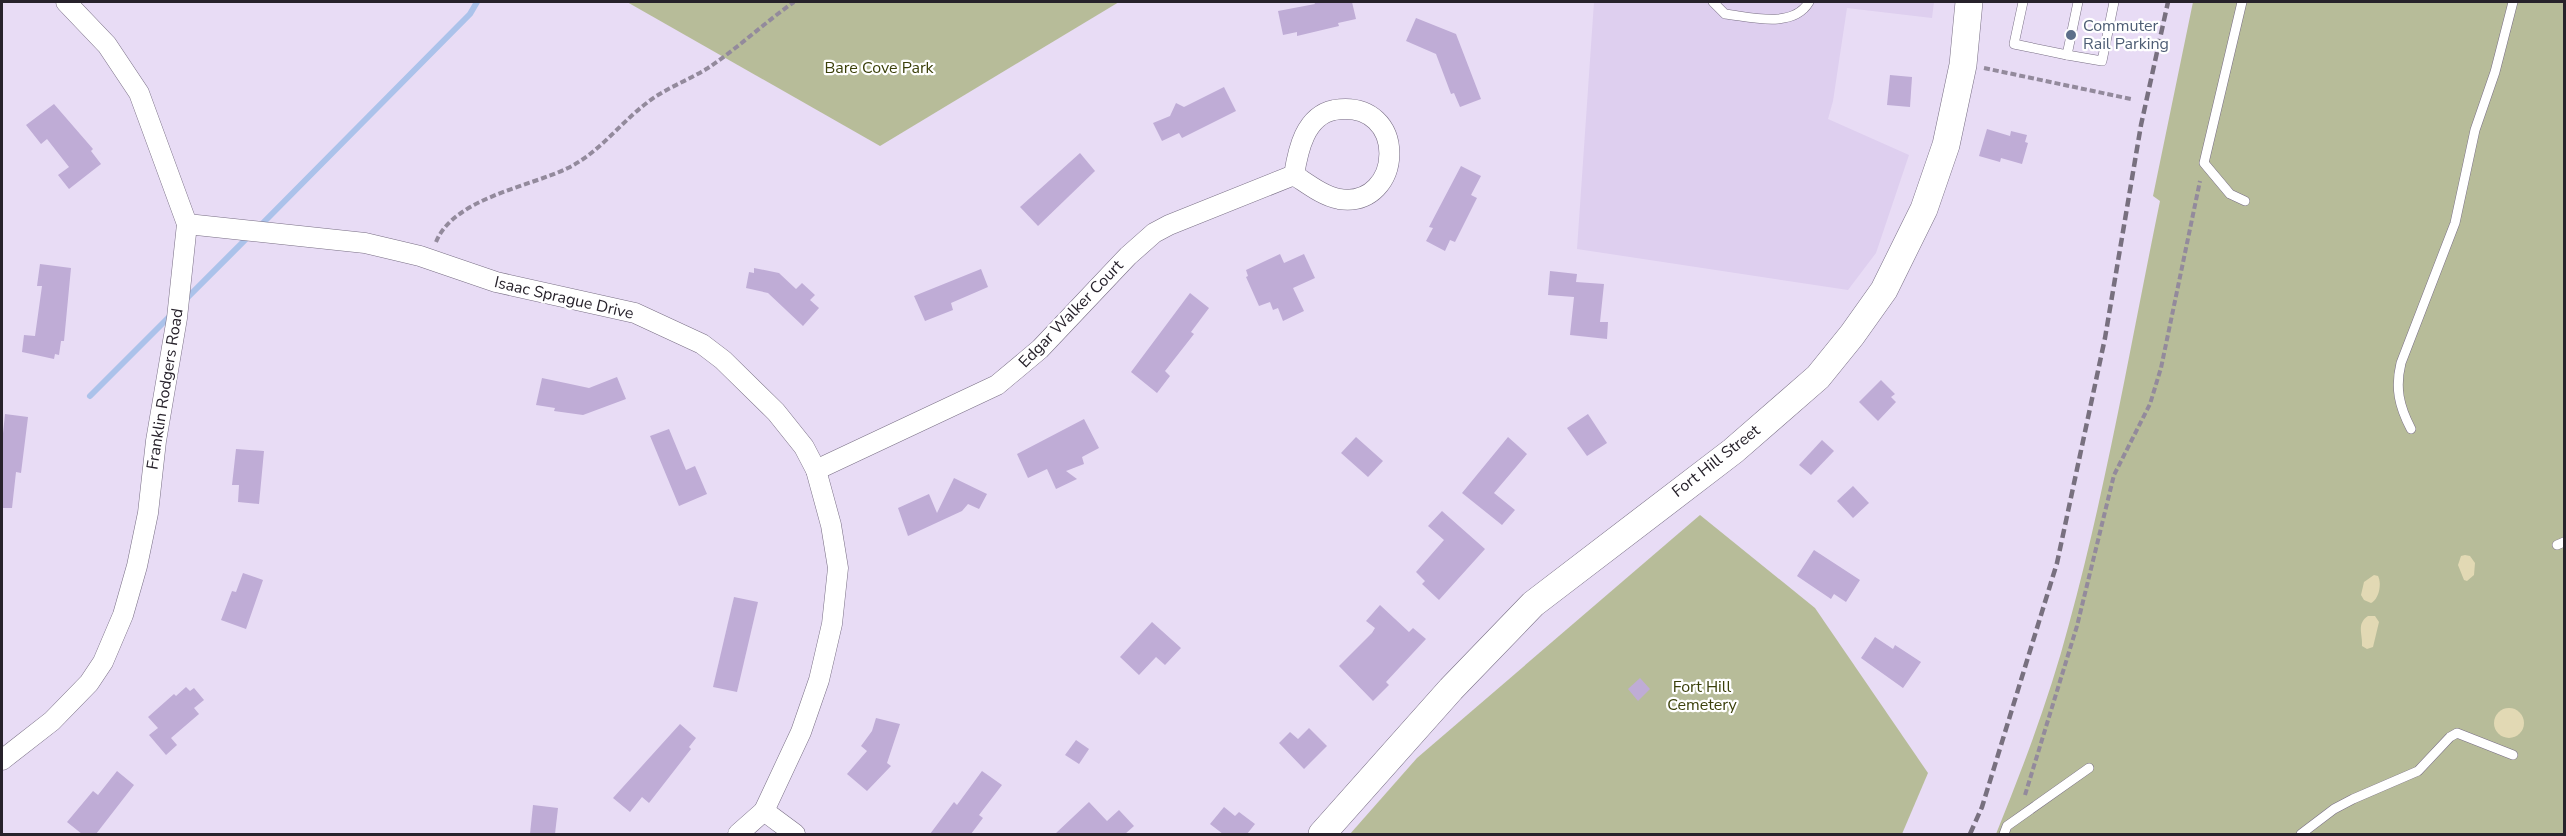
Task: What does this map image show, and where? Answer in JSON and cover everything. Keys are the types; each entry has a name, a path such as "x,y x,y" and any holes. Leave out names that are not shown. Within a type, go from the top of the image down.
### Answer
{"main road":[{"name":"Fort Hill Street","path":"1322,834 1451,689 1533,604 1733,451 1818,377 1852,335 1884,291 1924,209 1946,145 1963,65 1969,2"}],"street":[{"name":"Franklin Rodgers Road","path":"2,760 52,721 89,683 103,662 123,615 137,566 147,513 156,441 177,318 187,224 139,93 107,45 66,2"},
{"path":"1350,109 1370,114 1377,119 1388,138 1389,159 1382,181 1375,190 1365,196 1340,199 1330,196 1294,175 1297,157 1306,133 1317,117 1325,113 1350,109"},
{"name":"Edgar Walker Court","path":"816,470 998,386 1040,349 1128,256 1154,233 1195,213 1294,175"},
{"name":"Isaac Sprague Drive","path":"187,224 365,243 429,259 496,282 634,313 702,344 723,360 776,412 804,447 816,470 831,525 838,568 832,624 819,680 801,732 764,811 738,834"},
{"path":"764,811 795,834"}],"lane":[{"path":"1713,2 1725,14 1778,20 1804,9 1809,2"},
{"path":"2023,2 2014,44 2102,61 2114,2"},
{"path":"2067,55 2078,2"},
{"path":"2242,2 2204,164 2230,194 2245,201"},
{"path":"2411,429 2397,395 2401,363 2455,223 2475,130 2495,72 2513,2"},
{"path":"2301,834 2334,809 2352,799 2418,771 2450,737 2457,733 2513,755"},
{"path":"2004,834 2007,826 2089,768"}],"path":[{"path":"429,259 438,236 458,215 489,199 569,168 604,143 650,100 714,64 794,2"},
{"path":"1963,65 1992,69 2131,99"},
{"path":"2022,804 2077,626 2114,475 2150,404 2161,369 2204,164"}],"shaded area":[{"path":"1594,2 1934,2 1932,18 1847,8 1833,101 1828,119 1909,155 1876,253 1848,290 1577,249"}],"green space":[{"name":"Bare Cove Park","path":"627,2 1119,2 880,146"},
{"path":"2193,2 2564,2 2564,834 1996,834 2054,677 2083,572 2118,413 2160,201 2153,196"},
{"name":"Fort Hill Cemetery","path":"1700,515 1815,608 1928,773 1902,834 1350,834 1417,758"}],"sand":[{"path":"2461,556 2470,556 2475,563 2474,575 2467,581 2464,580 2458,565"},
{"path":"2374,575 2378,576 2380,587 2378,595 2371,603 2364,600 2361,595 2364,582"},
{"path":"2368,616 2375,616 2379,622 2373,647 2367,649 2362,646 2361,630 2362,622"},
{"path":"2509,708 2515,709 2523,717 2523,729 2515,737 2509,738 2503,737 2495,729 2494,723 2495,717 2503,709"}],"building":[{"path":"1314,2 1352,2 1356,19 1338,23 1339,26 1297,36 1297,32 1283,35 1278,11 1315,4"},
{"path":"1416,18 1456,34 1481,99 1460,107 1454,93 1451,94 1436,54 1406,41"},
{"path":"1890,75 1912,77 1910,107 1887,105"},
{"path":"1224,87 1236,111 1182,138 1179,133 1162,141 1153,123 1170,116 1176,103 1184,107"},
{"path":"54,104 93,149 91,151 101,164 69,189 58,175 69,167 47,139 41,144 26,125"},
{"path":"1987,129 2010,136 2011,131 2027,135 2025,142 2028,143 2022,164 2001,158 2000,162 1979,156"},
{"path":"1080,153 1095,171 1038,226 1020,207"},
{"path":"1461,166 1481,176 1471,195 1477,198 1455,242 1450,240 1445,251 1426,241 1433,228 1429,227"},
{"path":"1280,254 1284,263 1304,254 1315,278 1293,288 1304,311 1283,321 1278,308 1273,310 1270,302 1259,306 1246,277 1248,276 1246,270"},
{"path":"40,264 71,268 64,341 61,341 59,355 55,354 54,359 22,352 24,335 35,336 42,286 37,286"},
{"path":"754,268 779,273 796,289 802,283 815,295 810,300 819,308 803,326 768,293 746,288 749,272 754,273"},
{"path":"981,269 988,287 951,303 953,310 925,321 914,296"},
{"path":"1550,271 1577,274 1576,282 1604,284 1600,322 1608,322 1607,339 1570,335 1574,297 1548,295"},
{"path":"1190,293 1209,308 1191,332 1194,334 1165,371 1170,376 1157,393 1131,372"},
{"path":"617,377 626,399 583,415 554,411 555,408 536,405 542,378 589,388"},
{"path":"1881,380 1895,394 1891,397 1896,402 1878,421 1859,402"},
{"path":"5,414 28,417 21,473 16,472 12,508 2,508 2,443"},
{"path":"1588,414 1607,443 1587,456 1567,428"},
{"path":"1084,419 1099,448 1082,457 1084,464 1066,471 1077,479 1056,489 1047,469 1028,478 1017,454"},
{"path":"669,429 686,470 695,466 707,494 679,506 650,436"},
{"path":"1356,437 1383,461 1368,477 1341,453"},
{"path":"1508,437 1527,454 1494,493 1515,510 1502,525 1462,493"},
{"path":"1822,440 1834,451 1811,475 1799,465"},
{"path":"236,449 264,451 259,504 238,502 239,485 232,485"},
{"path":"954,478 987,494 979,509 968,504 962,511 908,536 898,508 929,494 937,513"},
{"path":"1853,486 1869,503 1853,518 1837,501"},
{"path":"1442,511 1485,549 1439,600 1422,584 1425,581 1416,572 1444,540 1428,526"},
{"path":"1814,550 1860,580 1846,602 1834,594 1831,599 1797,576"},
{"path":"243,573 263,580 246,629 221,620 232,591 236,592"},
{"path":"734,597 758,602 737,692 713,687"},
{"path":"1380,605 1409,632 1413,628 1426,639 1386,682 1389,685 1373,701 1339,666 1372,633 1375,628 1366,621"},
{"path":"1152,622 1181,648 1165,665 1156,657 1139,675 1120,657"},
{"path":"1875,637 1893,649 1895,645 1921,662 1903,688 1861,658"},
{"path":"1640,678 1650,689 1638,701 1628,689"},
{"path":"186,687 190,691 194,688 204,700 194,708 199,714 171,738 177,745 166,755 149,735 158,728 148,717 174,694 176,696"},
{"path":"876,718 900,724 887,763 891,766 867,791 847,774 867,751 861,746 872,731"},
{"path":"680,724 696,738 689,747 691,749 649,803 642,797 630,812 613,798"},
{"path":"1309,728 1327,746 1304,769 1279,743 1290,732 1298,739"},
{"path":"1076,740 1089,749 1079,764 1065,755"},
{"path":"117,771 134,785 96,834 82,834 67,822 93,791 98,795"},
{"path":"982,771 1002,785 979,815 983,818 971,834 930,834 954,802 957,805"},
{"path":"1089,802 1107,821 1119,810 1134,826 1125,834 1055,834"},
{"path":"533,805 558,808 555,834 530,834"},
{"path":"1224,807 1235,816 1239,812 1255,824 1247,834 1223,834 1210,824"}],"waterway":[{"path":"258,228 470,14 477,2"},
{"path":"183,302 250,235"},
{"path":"90,396 172,314"}],"railway":[{"path":"1970,834 1982,807 2057,563 2105,338 2141,125 2168,2"}],"place":[{"name":"Commuter Rail Parking","path":"2071,35"}]}
